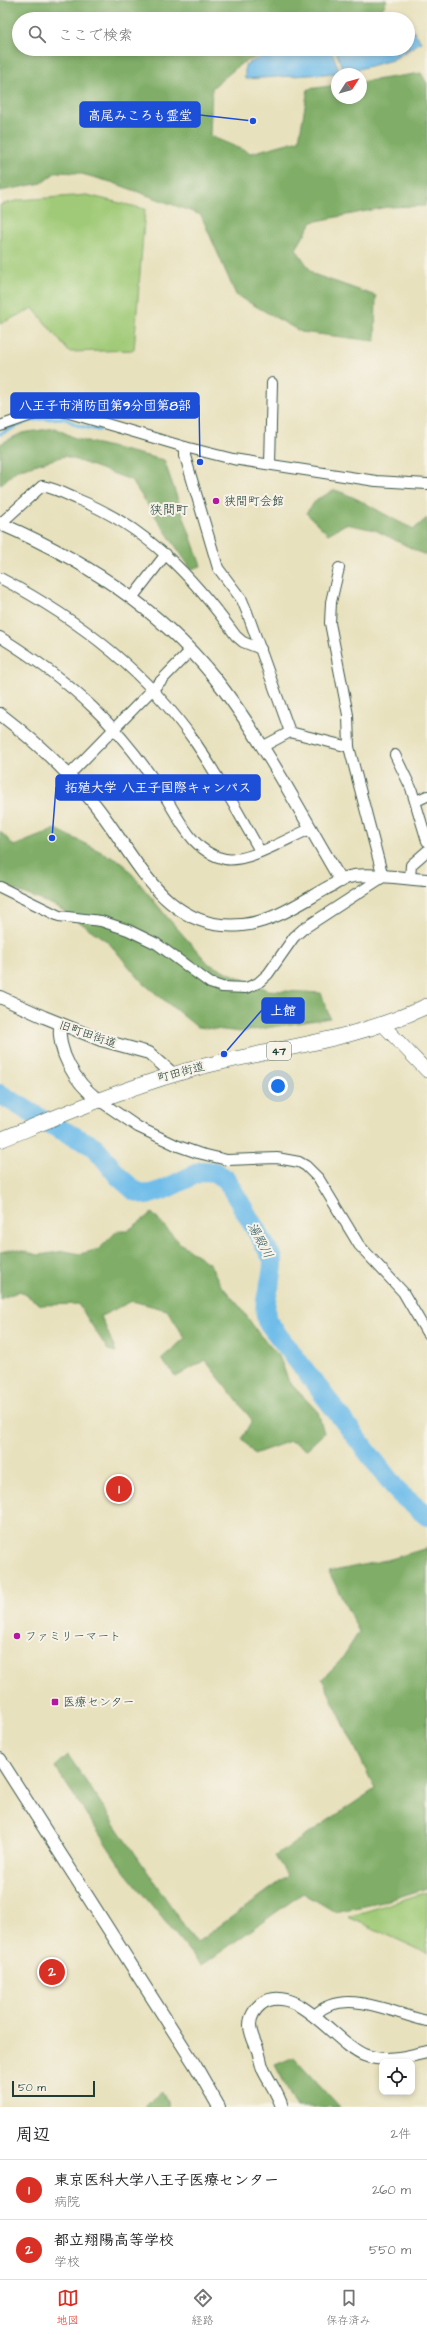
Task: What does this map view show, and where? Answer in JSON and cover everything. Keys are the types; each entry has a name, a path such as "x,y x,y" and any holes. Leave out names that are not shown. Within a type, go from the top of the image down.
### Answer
{"main road":[{"name":"町田街道","path":"0,1140 97,1099 173,1074 332,1040 383,1025 427,1006"},
{"path":"383,1025 427,1071"}],"street":[{"path":"270,464 272,383"},
{"path":"0,426 37,413 60,410 185,447 233,459 376,481 427,484"},
{"path":"185,447 185,456 218,568 242,600 290,732"},
{"path":"261,649 243,642 236,636 201,589 166,554 117,518 88,503 46,487 38,488 0,524 72,558 132,598 156,617 190,651 223,688 262,748 340,881"},
{"path":"132,598 166,554"},
{"path":"338,568 331,602 330,623 348,715 349,747 383,877"},
{"path":"0,578 44,601 87,630 124,661 152,690 172,711 196,743 260,851"},
{"path":"0,637 65,682 115,728 154,780 198,846 215,856 233,860 246,857 310,829"},
{"path":"69,775 190,651"},
{"path":"0,714 31,738 69,775 102,813 157,891 172,905 198,920 226,926 260,922 282,913 340,881 354,876 427,880"},
{"path":"262,748 290,732 349,747"},
{"path":"395,755 416,801 427,841"},
{"path":"416,801 427,796"},
{"path":"410,879 411,865 427,851"},
{"path":"0,887 59,916 101,921 128,930 157,944 210,983 234,988 246,988 258,983 268,974 294,937 302,929 383,877"},
{"name":"旧町田街道","path":"0,996 60,1024 101,1040 149,1052 173,1074"},
{"path":"60,1024 59,1037 69,1063 84,1087 97,1099 138,1127 178,1146 198,1153 227,1160 277,1158 299,1162 306,1166 319,1179 359,1245 403,1292 427,1333"},
{"path":"0,1759 190,2058 219,2107"},
{"path":"282,2107 262,2068 251,2033 250,2024 252,2014 260,2005 270,2000 300,2006 315,2015 351,2048 364,2055 379,2059 398,2058 427,2052"},
{"path":"315,2015 328,2004 349,2002 362,2003 427,2021"}],"green space":[{"path":"0,0 387,0 381,12 12,12 12,56 260,56 242,63 212,88 210,136 251,153 299,140 308,89 331,86 331,104 367,104 367,81 421,73 427,83 427,196 425,206 387,207 312,222 296,249 313,274 376,296 375,341 301,332 236,295 201,215 111,182 78,173 56,172 42,183 0,191"},
{"path":"87,195 145,209 134,350 69,352 33,308 0,324 0,205 20,200"},
{"path":"55,428 77,439 164,460 201,566 191,569 131,480 65,456 17,470 0,485 0,444 22,433"},
{"path":"335,490 355,498 414,529 427,518 427,556 375,530 346,524 328,534 306,513 317,499"},
{"path":"56,829 123,863 167,917 209,964 267,990 321,993 330,1018 241,1032 197,1027 143,983 108,942 58,907 0,884 0,831 14,846"},
{"path":"152,1213 180,1243 210,1264 220,1284 241,1308 259,1334 279,1356 289,1382 318,1412 324,1433 307,1449 290,1441 254,1454 242,1438 252,1420 205,1360 176,1377 161,1359 185,1338 167,1310 132,1301 101,1316 116,1352 108,1350 78,1304 41,1305 20,1291 0,1299 0,1252 15,1249 39,1255 65,1251 80,1254 99,1249 117,1231 127,1231"},
{"path":"427,1548 427,1888 379,1903 335,1912 303,1893 201,1966 124,1871 55,1767 68,1755 196,1943 288,1876 275,1856 375,1789 322,1679 341,1660 359,1632 329,1572 391,1559"},
{"path":"427,1892 427,1953 348,1917"},
{"path":"294,2057 340,2107 297,2107 275,2065"},
{"path":"162,2091 169,2107 143,2107"}],"water":[{"path":"415,33 421,42 415,46"},
{"path":"334,56 338,68 331,68 331,74 245,79 245,65 262,57"},
{"path":"338,56 398,56 392,60 362,68 342,68"}],"waterway":[{"path":"0,434 26,422 40,419 64,418 79,426 99,430"},
{"name":"湯殿川","path":"0,1094 50,1124 95,1147 119,1177 135,1191 147,1195 163,1190 202,1171 215,1172 226,1179 273,1259 272,1276 266,1305 267,1321 399,1493 427,1516"}],"place":[{"name":"高尾みころも霊堂","path":"253,121"},
{"name":"八王子市消防団第9分団第8部","path":"200,462"},
{"name":"狭間町会館","path":"216,501"},
{"name":"拓殖大学 八王子国際キャンパス","path":"52,838"},
{"name":"上館","path":"224,1054"},
{"name":"東京医科大学八王子医療センター","path":"119,1489"},
{"name":"ファミリーマート","path":"17,1636"},
{"name":"医療センター","path":"55,1702"},
{"name":"都立翔陽高等学校","path":"52,1972"}],"district":[{"name":"狭間町","path":"169,509"}]}
